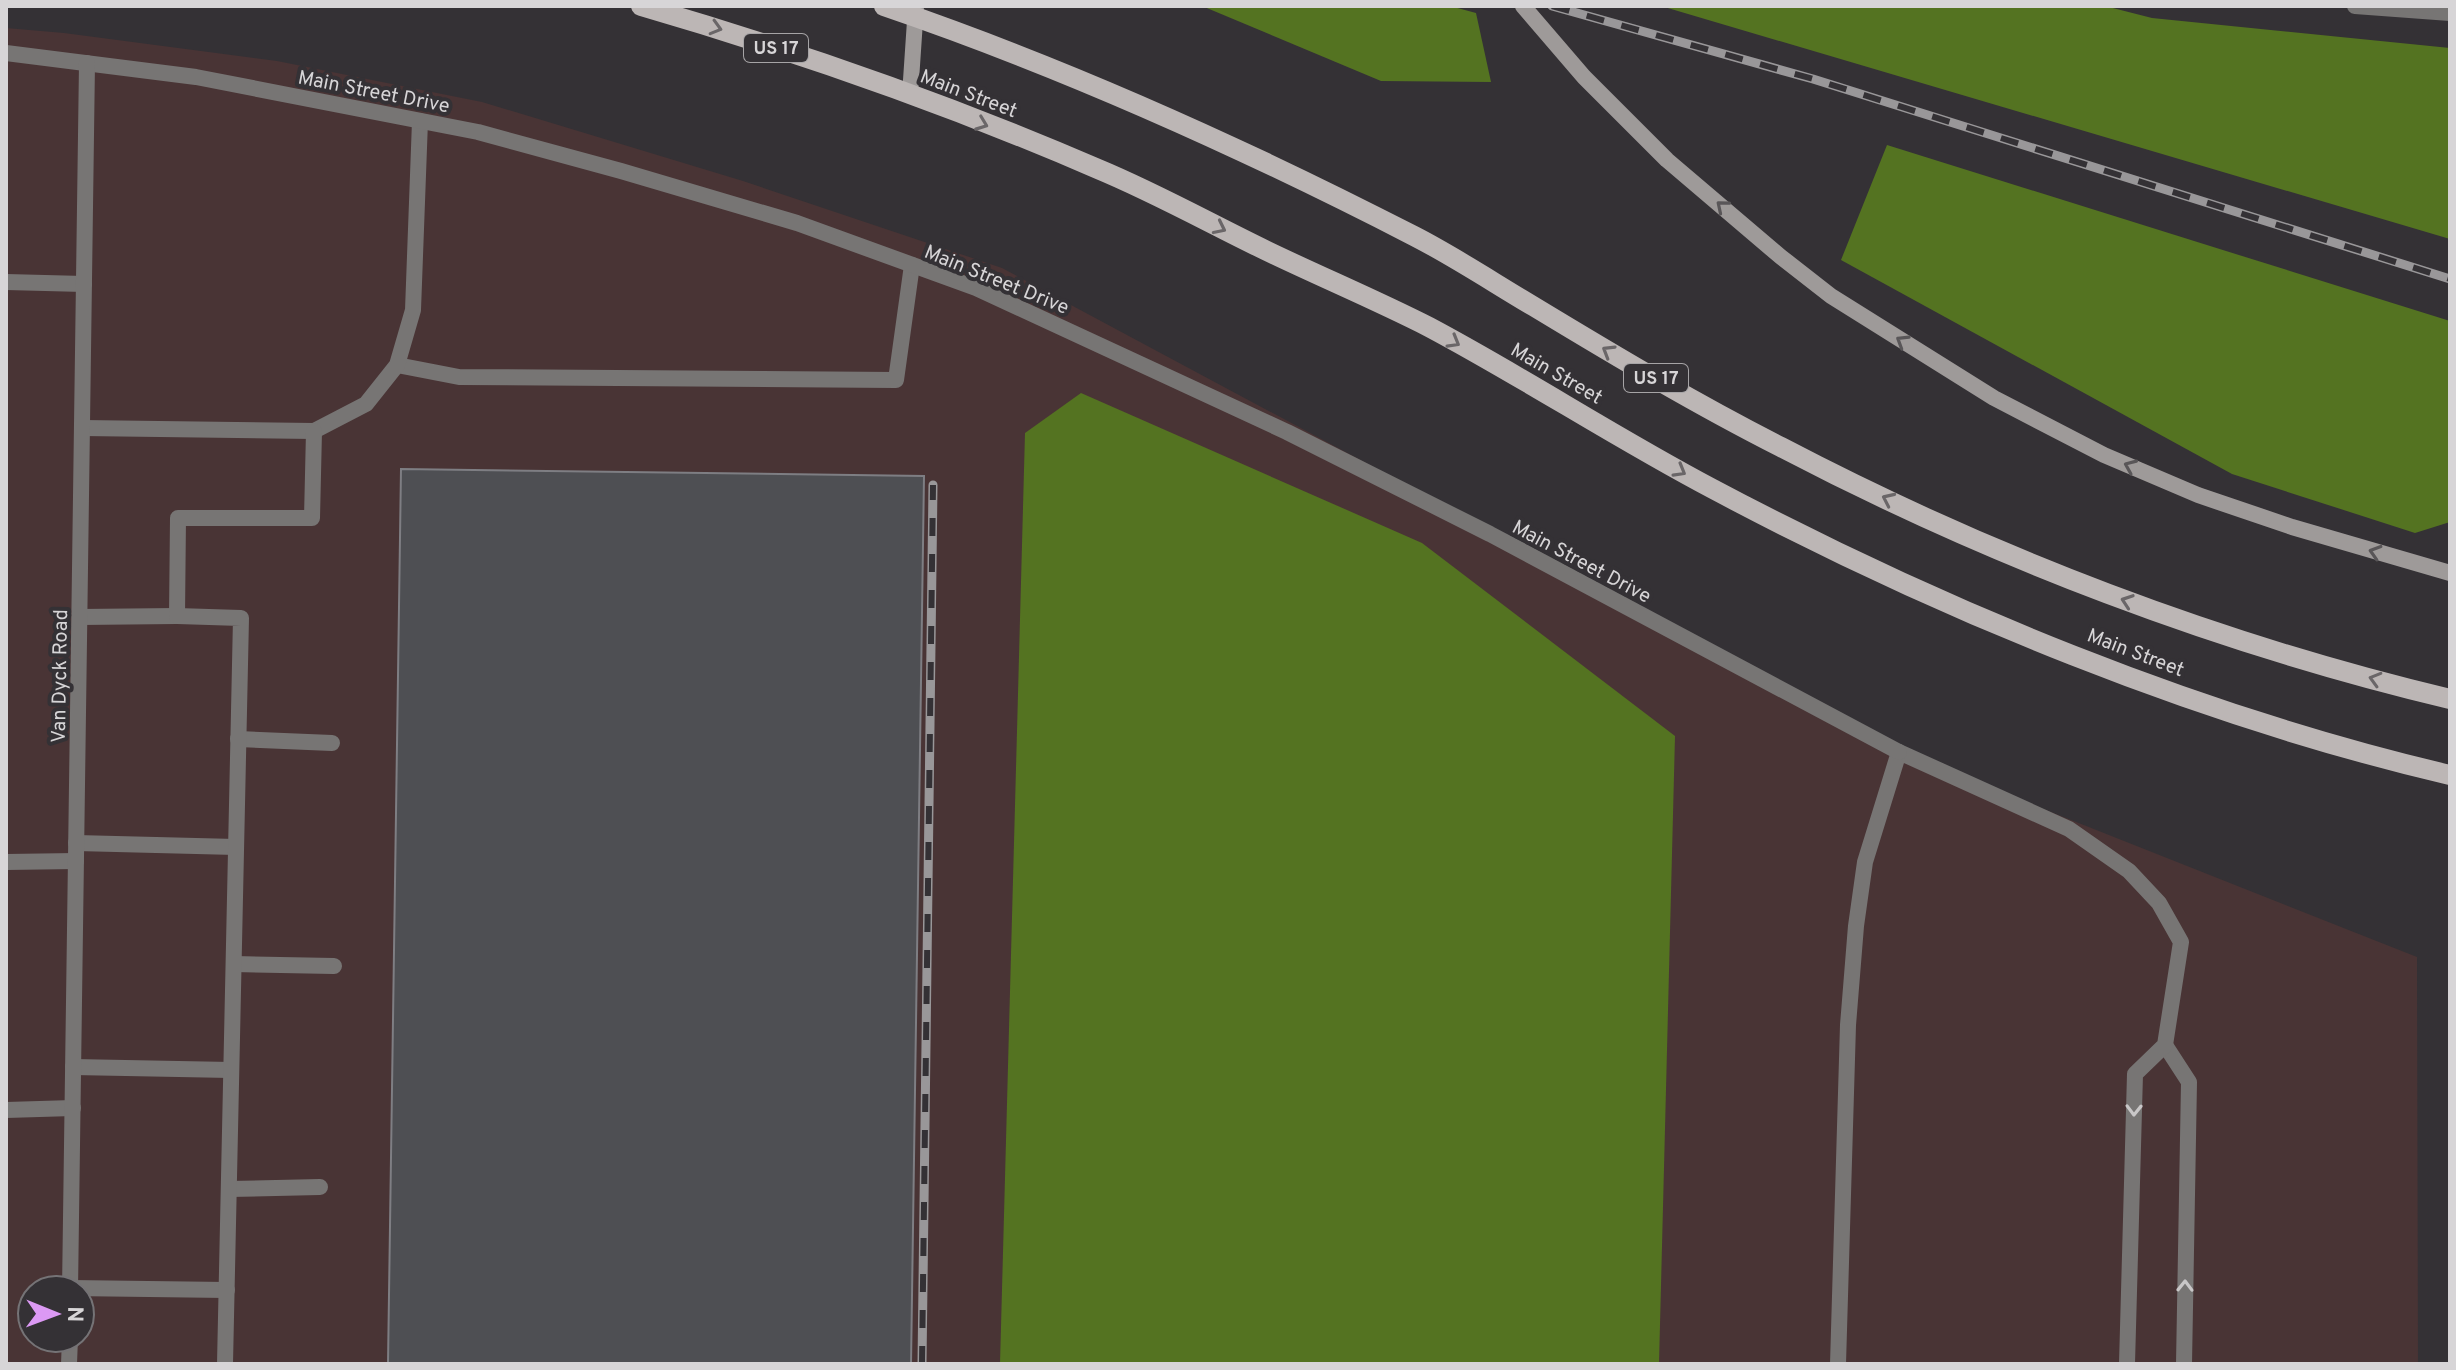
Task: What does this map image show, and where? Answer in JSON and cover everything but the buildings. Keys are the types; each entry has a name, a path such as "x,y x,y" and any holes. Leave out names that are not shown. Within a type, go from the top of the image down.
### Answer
{"main road":[{"name":"Main Street","path":"641,6 729,31 910,95 1100,170 1427,326 1710,488 1850,558 2028,636 2160,688 2315,739 2450,775"},
{"name":"US 17","path":"884,6 916,12 1116,93 1417,238 1621,359 1782,448 1942,525 2121,599 2272,649 2450,699"}],"street":[{"path":"1523,6 1584,77 1667,160 1781,257 1831,296 1994,398 2104,455 2198,495 2279,523 2450,573"},
{"path":"2355,6 2450,13"},
{"path":"910,95 916,12"},
{"name":"Main Street Drive","path":"6,53 196,77 478,132 797,223 976,288 1287,432 1490,534 1899,752 2069,829 2129,871 2159,903 2181,942 2165,1045"},
{"name":"Van Dyck Road","path":"70,1274 87,63"},
{"path":"82,428 314,431 366,404 397,365 413,310 420,121"},
{"path":"397,365 459,377 896,380 912,265"},
{"path":"6,282 84,284"},
{"path":"177,616 178,518 312,518 314,431"},
{"path":"80,617 241,618 225,1364"},
{"path":"238,739 332,743"},
{"path":"1838,1364 1848,1025 1856,926 1865,862 1899,752"},
{"path":"76,843 236,847"},
{"path":"6,862 76,861"},
{"path":"234,964 334,966"},
{"path":"2127,1364 2135,1074 2165,1045 2189,1082 2184,1364"},
{"path":"73,1067 231,1070"},
{"path":"6,1110 73,1108"},
{"path":"229,1189 320,1187"},
{"path":"96,1289 227,1290"}],"shaded area":[{"path":"6,28 277,61 482,102 743,181 1002,268 1922,761 2417,957 2418,1364 6,1364"}],"green space":[{"path":"1202,6 1450,6 1476,13 1491,82 1381,81"},
{"path":"1661,6 2105,6 2152,18 2450,48 2450,239"},
{"path":"1887,145 2450,321 2450,522 2415,533 2232,474 1841,260"},
{"path":"1081,393 1422,543 1675,736 1659,1364 1000,1364 1025,433"}],"railway":[{"path":"1552,6 1813,79 2450,279"},
{"path":"922,1364 933,485"}]}
